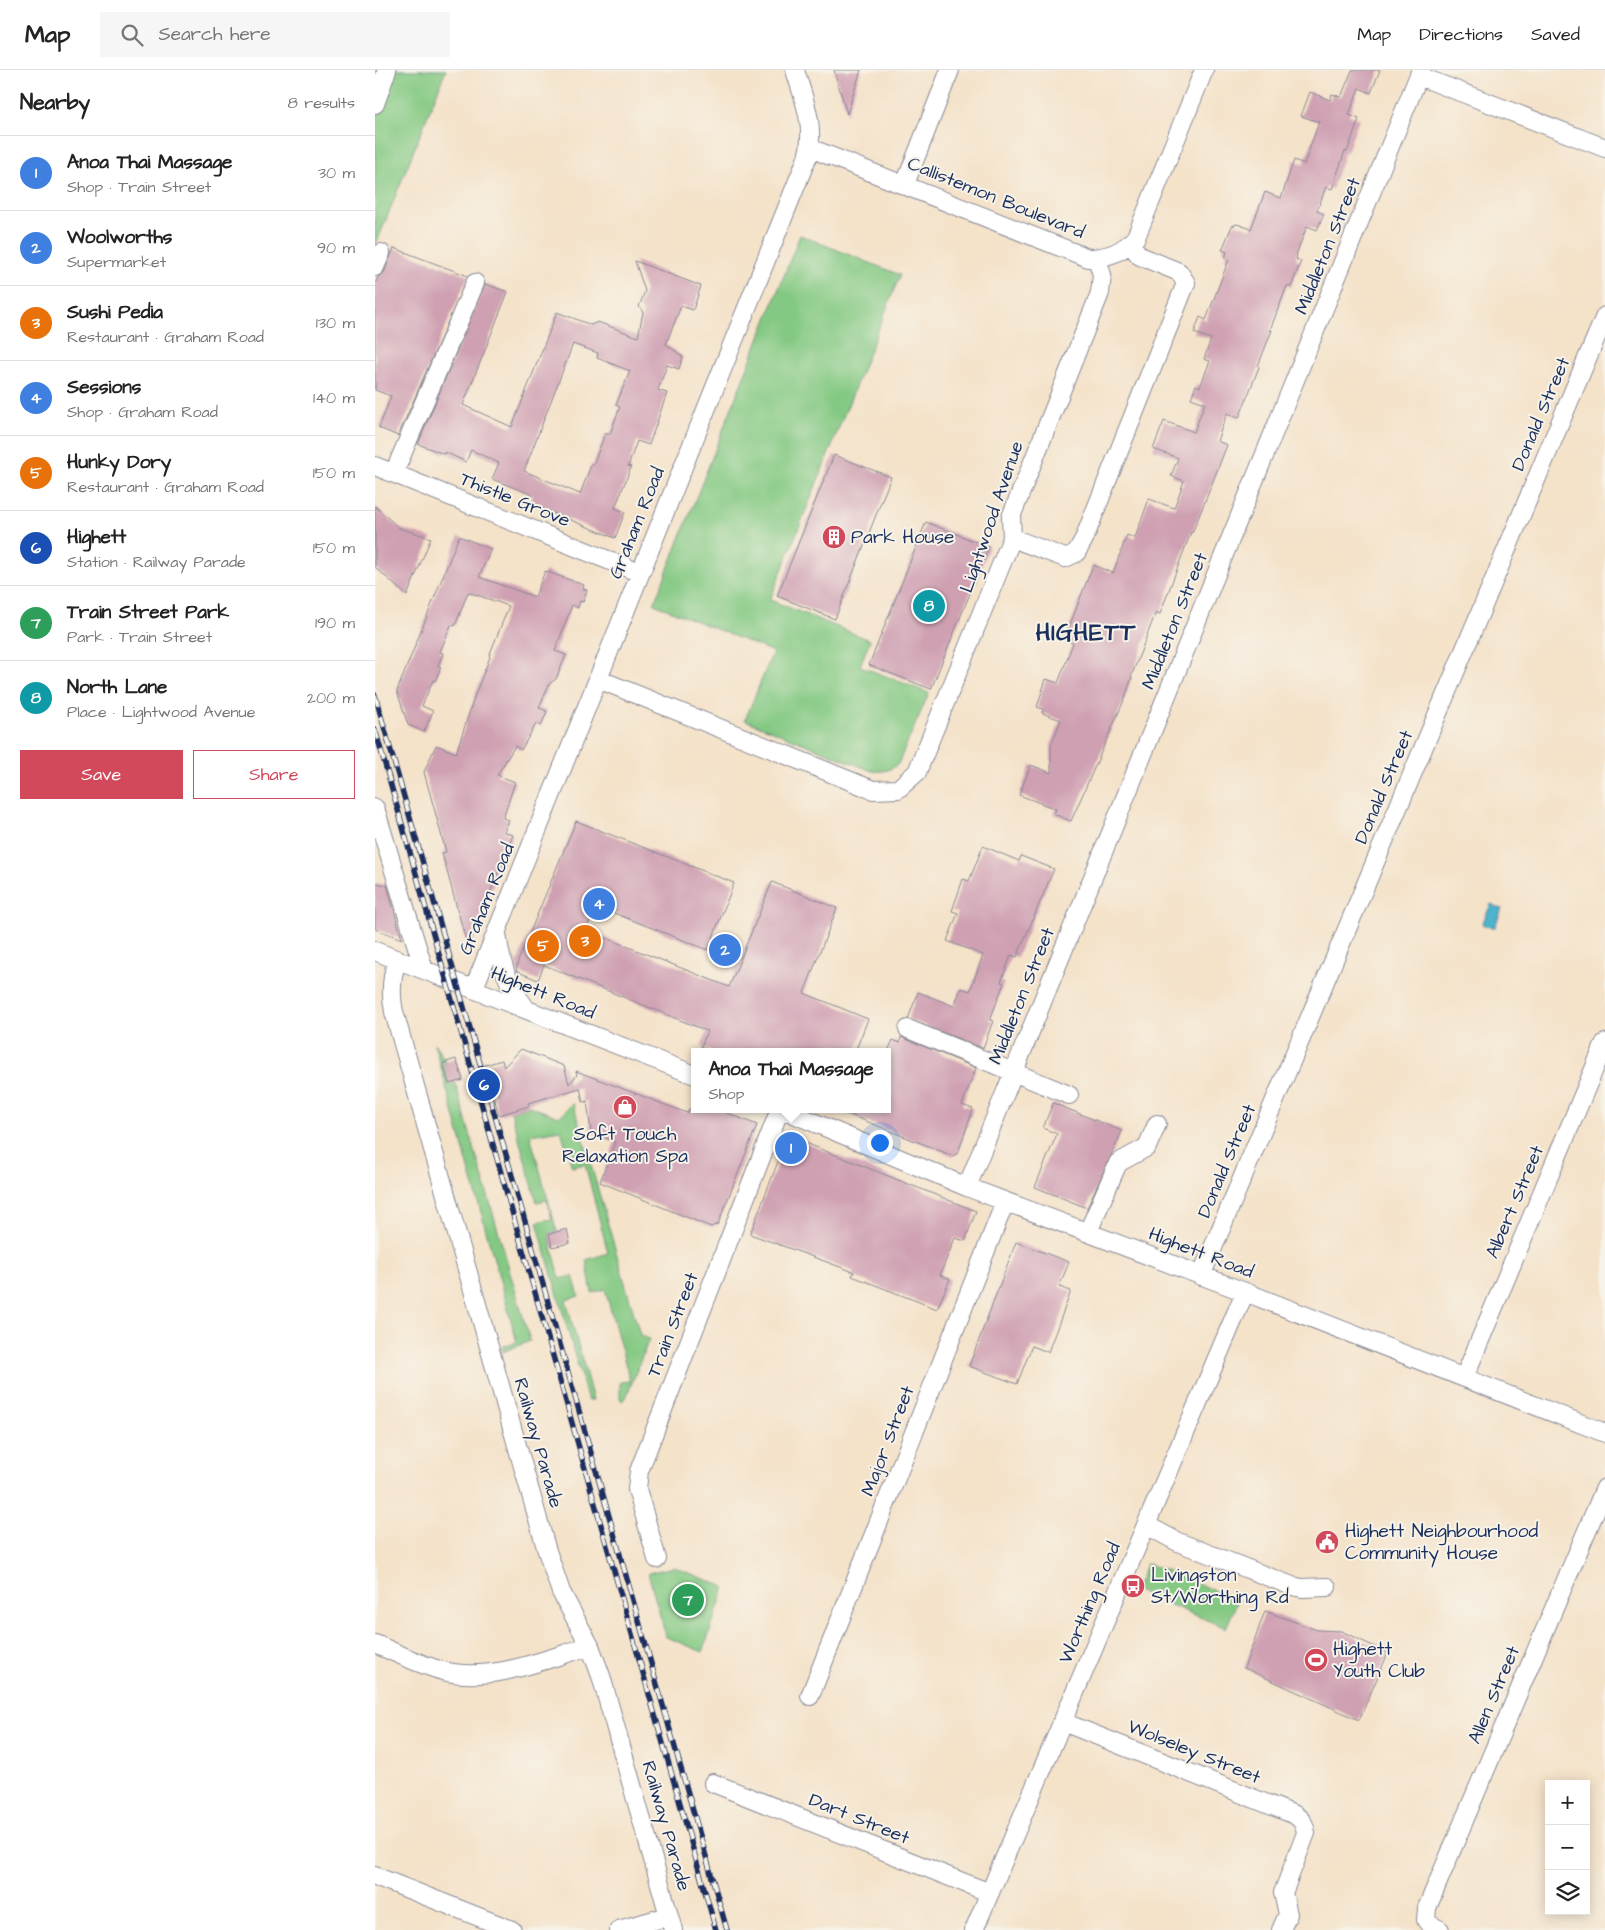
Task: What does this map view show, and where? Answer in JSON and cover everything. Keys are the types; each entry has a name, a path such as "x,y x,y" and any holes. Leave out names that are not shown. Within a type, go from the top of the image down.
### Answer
{"street":[{"path":"375,104 387,70"},
{"name":"Graham Road","path":"474,988 810,148 811,129 809,116 795,70"},
{"path":"905,184 950,70"},
{"path":"1012,538 1065,558 1076,553 1084,539 1186,283 1179,272 1140,256 1130,244 1136,237 1204,70"},
{"path":"1420,73 1605,148"},
{"name":"Middleton Street","path":"967,1187 1420,73"},
{"name":"Callistemon Boulevard","path":"810,148 1088,258 1097,258 1119,252 1130,244"},
{"name":"Lightwood Avenue","path":"598,679 873,790 899,789 917,772 1012,538 1011,517 1100,292 1102,275 1097,258"},
{"path":"393,474 475,283"},
{"name":"Donald Street","path":"1201,1276 1605,316"},
{"name":"Thistle Grove","path":"375,466 640,573"},
{"path":"375,808 423,970"},
{"path":"497,934 505,974 512,990 527,1010"},
{"name":"Highett Road","path":"375,951 691,1073"},
{"name":"Railway Parade","path":"397,960 391,977 394,1012 493,1366 555,1577 590,1646 601,1676 671,1923"},
{"path":"908,1029 1069,1095"},
{"name":"Albert Street","path":"1464,1378 1605,1043"},
{"name":"Train Street","path":"657,1559 637,1489 639,1471 779,1113"},
{"name":"Highett Road","path":"791,1113 1005,1202 1245,1292 1605,1433"},
{"path":"1088,1232 1118,1163 1147,1146 1157,1124"},
{"name":"Major Street","path":"811,1696 1005,1202"},
{"name":"Worthing Road","path":"974,1930 1245,1292"},
{"name":"Allen Street","path":"1433,1925 1427,1908 1605,1488"},
{"path":"1146,1525 1178,1542 1292,1586 1302,1588 1327,1587"},
{"path":"375,1644 444,1671 473,1674 510,1669 590,1646"},
{"name":"Wolseley Street","path":"1063,1722 1295,1816 1306,1826 1305,1839 1283,1893 1288,1914 1281,1930"},
{"name":"Dart Street","path":"713,1783 990,1894"},
{"path":"375,1876 512,1930"},
{"path":"619,1930 671,1923"}],"green space":[{"path":"375,70 446,70 375,247"},
{"path":"800,235 900,275 770,600 870,640 860,666 929,693 898,764 889,770 883,771 872,771 745,720 773,652 654,604"},
{"path":"434,1043 446,1062 443,1063 449,1083 455,1082 530,1341 503,1352 503,1346 517,1342"},
{"path":"573,1103 640,1335 649,1339 626,1398 622,1401 620,1398 620,1382 630,1381 605,1289 592,1293 586,1260 608,1253 585,1164 572,1167 561,1130 530,1135 557,1232 549,1234 560,1279 573,1276 579,1296 566,1300 593,1400 588,1401 537,1222 552,1219 547,1200 537,1202 511,1111 529,1106 559,1117"},
{"path":"1147,1563 1238,1600 1226,1628 1135,1590"},
{"path":"674,1567 725,1587 703,1652 666,1637 648,1573"}],"water":[{"path":"1491,904 1502,909 1494,929 1482,924"}],"building":[{"path":"834,70 861,70 847,114"},
{"path":"1352,70 1380,70 1371,93 1359,88 1349,115 1359,119 1347,152 1345,151 1332,189 1326,187 1317,211 1324,214 1317,230 1307,226 1296,255 1296,259 1301,261 1291,287 1287,286 1239,418 1227,413 1217,441 1227,445 1160,614 1156,612 1125,698 1071,821 1054,814 1056,809 1019,795 1031,765 1051,773 1051,745 1061,720 1042,713 1043,709 1037,707 1046,679 1058,683 1073,643 1064,640 1093,565 1113,573 1127,535 1135,538 1149,499 1174,508 1184,481 1171,476 1178,458 1153,449 1164,421 1194,432 1205,403 1191,398 1196,385 1200,387 1210,361 1204,359 1211,339 1194,333 1200,317 1206,320 1229,259 1225,258 1227,252 1222,250 1232,226 1237,224 1251,229 1265,192 1281,198 1294,160 1304,164 1319,122 1301,116 1310,92 1330,100 1332,94 1341,97"},
{"path":"394,248 468,276 398,436 379,428 391,396 375,390 375,284 378,277 384,273"},
{"path":"635,261 701,286 693,310 681,306 666,344 683,357 679,369 667,365 658,390 667,393 649,445 637,441 628,466 631,467 615,508 625,512 615,538 529,503 533,495 492,479 499,463 471,450 466,462 445,452 444,454 418,444 485,284 508,292 463,405 512,427 557,312 591,325 598,322 638,337 643,312 639,307 645,291","holes":["573,344 598,353 597,358 630,371 616,405 620,407 610,434 605,434 580,494 524,471"]},
{"name":"Park House","path":"834,455 891,477 835,619 777,596"},
{"path":"375,506 399,528 431,538 407,596 375,567"},
{"path":"926,522 989,547 931,689 869,665"},
{"path":"459,536 491,549 479,577 535,597 545,571 584,585 583,589 587,590 583,602 580,601 578,608 572,605 555,651 566,655 556,679 549,684 539,708 547,711 541,726 536,724 521,750 515,746 497,775 515,782 503,818 509,820 504,832 513,835 468,948 442,853 446,852 424,772 436,745 456,753 476,692 509,606 468,592 455,626 451,625 440,652 443,653 438,666 441,667 422,706 433,711 424,732 408,725 397,691"},
{"path":"576,821 734,883 708,950 596,906 586,930 729,987 772,882 837,908 804,993 868,1019 857,1048 704,1048 701,1047 707,1031 544,965 538,980 516,971 518,961"},
{"path":"983,846 1019,861 1021,856 1054,869 1017,957 1011,955 1001,982 1004,983 990,1020 993,1021 983,1048 908,1019 918,992 954,1006 961,988 970,991 983,955 947,941 958,913 952,911 963,879 969,881"},
{"path":"375,883 387,885 402,939 375,929"},
{"path":"901,1037 976,1068 962,1105 973,1109 958,1153 953,1156 846,1113 891,1113 891,1048 889,1048 893,1040 900,1043"},
{"path":"521,1049 564,1066 569,1084 577,1075 576,1071 687,1113 691,1109 691,1113 727,1113 757,1125 718,1224 711,1227 600,1182 615,1142 591,1132 587,1101 583,1102 580,1088 528,1103 529,1106 499,1115 485,1065 502,1060 504,1067"},
{"path":"456,1059 463,1080 449,1084 443,1063"},
{"path":"1053,1103 1122,1131 1087,1208 1035,1187 1057,1134 1043,1128"},
{"path":"788,1136 976,1211 965,1241 955,1238 940,1275 950,1279 937,1309 852,1276 854,1272 750,1234"},
{"path":"567,1229 570,1243 552,1247 549,1234"},
{"path":"1016,1242 1069,1262 1059,1287 1071,1291 1048,1352 1032,1346 1017,1384 969,1366"},
{"name":"Highett Youth Club","path":"1265,1611 1317,1630 1341,1631 1388,1653 1359,1720 1244,1668"}],"railway":[{"path":"375,695 727,1930"},
{"path":"375,729 716,1930"}],"place":[{"name":"Park House","path":"834,537"},
{"name":"North Lane","path":"929,606"},
{"name":"Sessions","path":"599,904"},
{"name":"Sushi Pedia","path":"585,941"},
{"name":"Hunky Dory","path":"543,946"},
{"name":"Woolworths","path":"725,950"},
{"name":"Highett","path":"484,1085"},
{"name":"Soft Touch Relaxation Spa","path":"625,1107"},
{"name":"Anoa Thai Massage","path":"791,1148"},
{"name":"Highett Neighbourhood Community House","path":"1327,1542"},
{"name":"Livingston St/Worthing Rd","path":"1133,1586"},
{"name":"Train Street Park","path":"688,1600"},
{"name":"Highett Youth Club","path":"1316,1660"}],"district":[{"name":"HIGHETT","path":"1086,633"}]}
